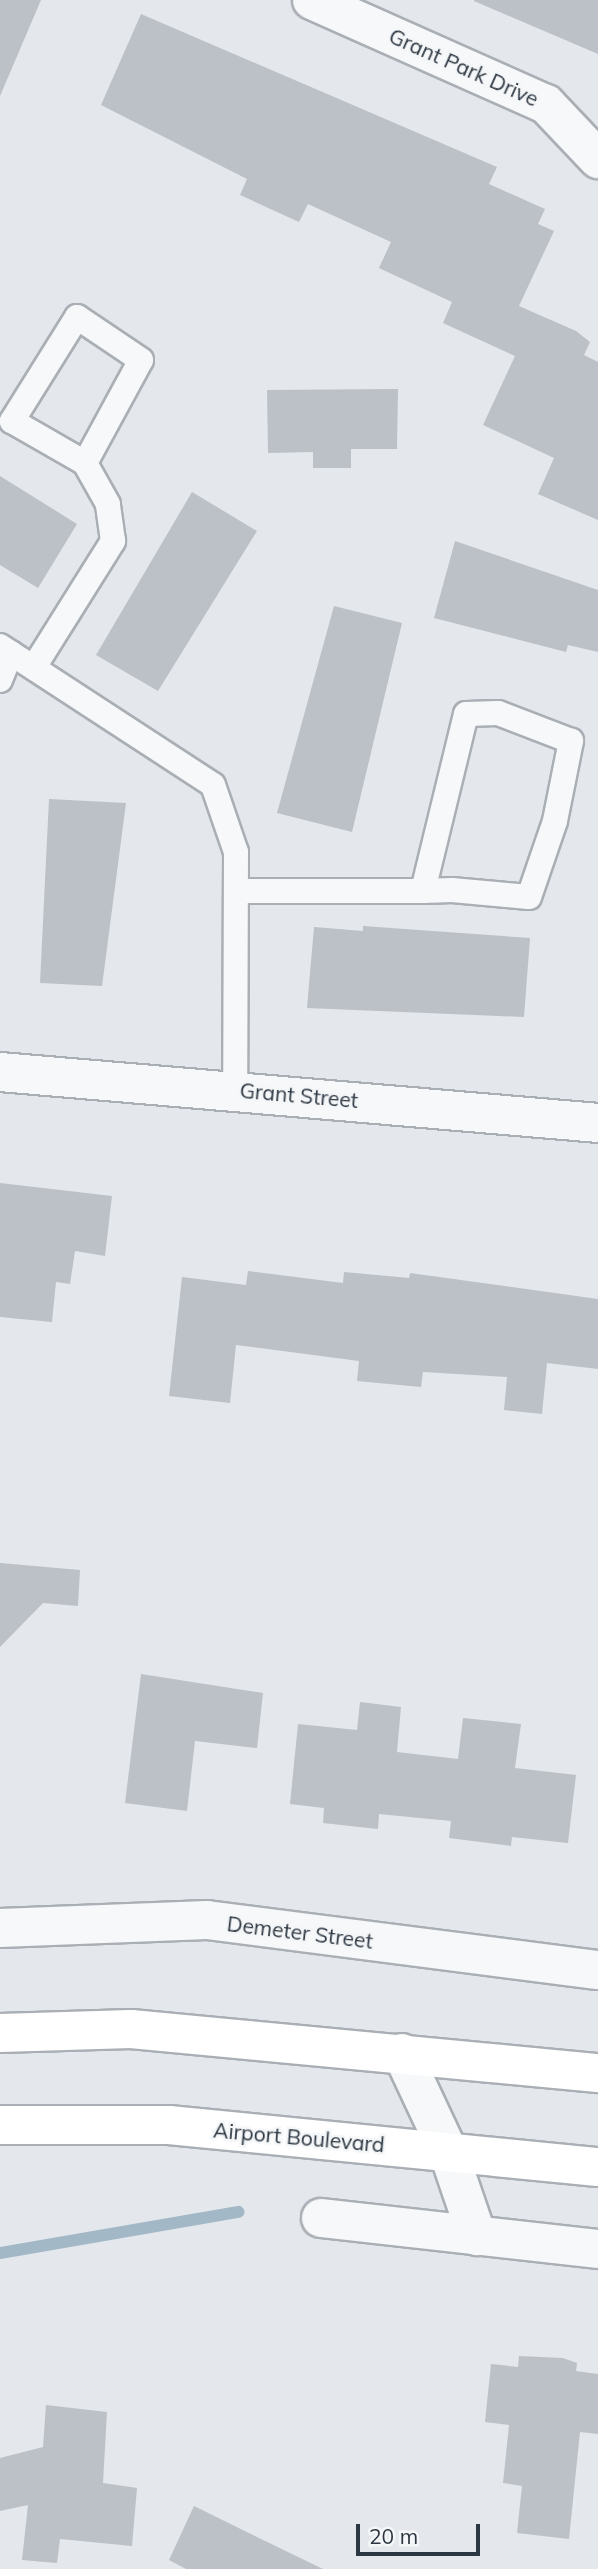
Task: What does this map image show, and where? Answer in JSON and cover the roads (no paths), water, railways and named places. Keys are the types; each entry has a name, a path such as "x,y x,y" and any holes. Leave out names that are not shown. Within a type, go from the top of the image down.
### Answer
{"main road":[{"path":"0,2033 131,2029 598,2073"},
{"name":"Airport Boulevard","path":"0,2125 169,2125 598,2167"}],"street":[{"name":"Grant Park Drive","path":"312,0 546,104 598,159"},
{"name":"Grant Street","path":"0,1072 236,1089 598,1123"},
{"name":"Demeter Street","path":"0,1928 207,1920 598,1970"},
{"path":"402,2053 448,2151 477,2236"},
{"path":"321,2218 598,2249"}],"lane":[{"path":"33,667 113,541 108,504 85,463 12,421 77,317 141,360 85,463"},
{"path":"0,680 5,650 213,785 236,852 236,1089"},
{"path":"236,891 423,891 529,897 555,821 571,741 498,713 466,714 423,891"}],"waterway":[{"path":"0,2253 238,2212"}]}
